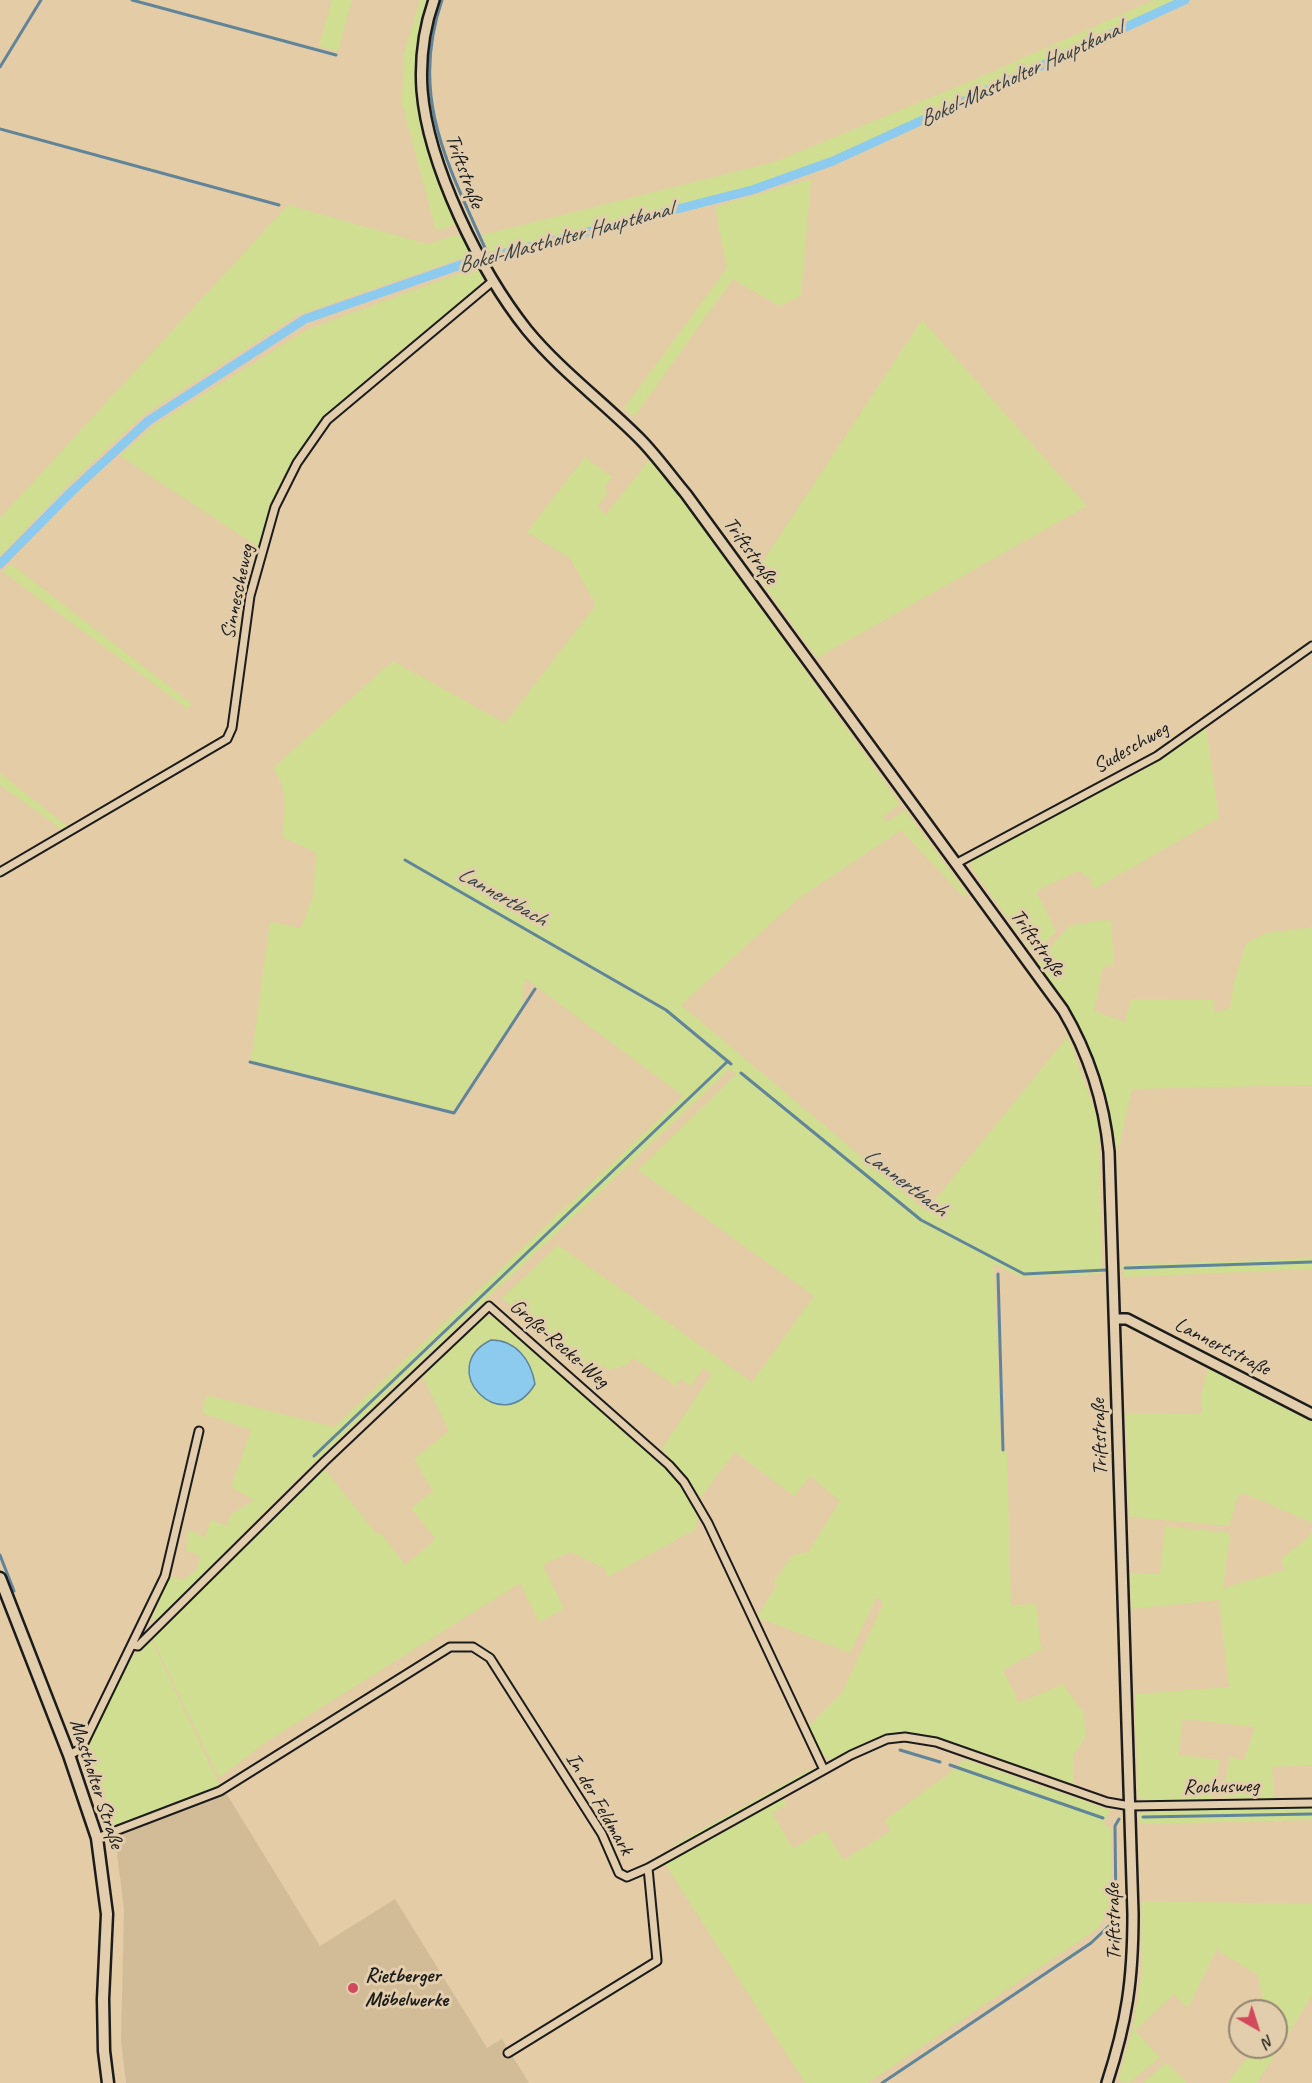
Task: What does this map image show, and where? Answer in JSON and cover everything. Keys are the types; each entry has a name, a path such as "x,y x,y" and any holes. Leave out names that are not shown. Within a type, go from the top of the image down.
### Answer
{"main road":[{"name":"Mastholter Straße","path":"0,1578 69,1755 97,1838 106,1914 103,2000 108,2083"}],"street":[{"name":"Triftstraße","path":"434,0 423,47 422,89 427,122 449,190 490,276 527,329 562,367 640,439 686,494 1063,1010 1075,1031 1095,1080 1106,1117 1109,1152 1130,1806 1133,1973 1125,2025 1107,2083"},
{"name":"Sinnescheweg","path":"0,872 227,739 232,728 250,596 275,507 297,463 327,420 490,276"},
{"name":"Sudeschweg","path":"957,862 1157,756 1312,646"},
{"name":"Große-Recke-Weg","path":"133,1645 138,1646 325,1461 489,1306 669,1464 684,1482 708,1523 824,1770"},
{"name":"Lannertstraße","path":"1115,1319 1127,1319 1312,1414"},
{"name":"Große-Recke-Weg","path":"69,1755 81,1749 165,1576 199,1431"},
{"path":"144,1621 156,1628"},
{"name":"In der Feldmark","path":"97,1838 220,1791 450,1647 473,1647 490,1658 602,1834 619,1873 627,1877 648,1868 872,1744 905,1737 936,1742 1107,1802 1130,1806"},
{"name":"Rochusweg","path":"1130,1806 1312,1803"},
{"path":"508,2053 657,1961 648,1868"}],"shaded area":[{"path":"226,1793 320,1946 395,1899 487,2048 502,2039 529,2083 126,2083 121,2041 124,1910 115,1837"}],"green space":[{"path":"332,0 352,0 338,52 319,46"},
{"path":"420,0 429,0 421,30 418,59 418,87 422,114 436,168 457,224 436,231 402,103 404,53"},
{"path":"1154,0 1179,0 832,159 751,187 490,253 482,235 774,162 971,81"},
{"path":"811,179 801,296 779,306 733,279 634,417 624,408 727,268 715,207"},
{"path":"288,205 427,244 461,234 471,255 298,315 142,416 66,487 0,556 0,518"},
{"path":"477,267 484,280 478,288 380,368 313,434 295,459 284,480 274,502 260,548 120,456 153,426 308,329"},
{"path":"922,320 1087,506 817,658 755,573"},
{"path":"585,457 612,477 604,488 608,492 597,507 606,514 650,459 681,496 900,804 883,817 887,822 905,810 967,894 964,897 901,830 799,898 681,1005 926,1211 1068,1036 1098,1120 1102,1274 1021,1277 994,1264 1001,1450 1007,1453 1011,1605 1036,1604 1041,1649 1003,1670 1019,1703 1063,1684 1083,1712 1086,1736 1073,1755 1074,1784 936,1737 906,1732 870,1740 832,1760 821,1754 809,1726 842,1693 884,1602 876,1598 850,1653 757,1617 777,1585 774,1581 793,1555 808,1552 840,1501 810,1476 794,1496 735,1452 700,1498 662,1448 712,1374 703,1368 691,1386 681,1379 676,1386 633,1358 627,1365 609,1370 603,1365 590,1379 564,1354 567,1351 562,1346 558,1349 502,1298 558,1245 752,1382 814,1296 638,1170 736,1074 730,1069 308,1468 158,1620 152,1619 169,1576 182,1580 197,1570 200,1554 186,1551 188,1530 205,1537 211,1520 227,1526 230,1515 254,1500 231,1487 251,1430 202,1413 206,1395 334,1427 683,1096 525,978 522,1006 453,1111 251,1061 270,922 301,928 313,896 316,852 282,837 284,793 273,768 393,661 505,723 596,605 570,558 527,532"},
{"path":"11,564 192,704 188,709 3,572"},
{"path":"1206,727 1219,818 1094,889 1090,879 1079,871 1036,891 1056,931 1038,950 1032,952 971,867 972,859 1158,760"},
{"path":"0,773 68,827 63,830 0,785"},
{"path":"1102,920 1111,921 1114,964 1103,968 1094,1011 1125,1022 1131,999 1213,1000 1215,1012 1230,1009 1234,982 1246,943 1266,933 1312,927 1312,1085 1132,1089 1118,1151 1105,1096 1086,1043 1065,1003 1036,964 1069,926"},
{"path":"1312,1258 1312,1269 1124,1277 1122,1265"},
{"path":"499,1316 664,1466 691,1501 697,1515 696,1529 608,1577 604,1568 570,1552 543,1565 564,1609 539,1622 520,1583 266,1742 219,1778 152,1638 322,1470 326,1471 376,1533 382,1534 405,1565 436,1539 411,1508 433,1491 414,1459 449,1431 422,1375 482,1317"},
{"path":"1208,1368 1312,1422 1312,1523 1244,1493 1238,1496 1229,1526 1129,1517 1126,1413 1202,1414 1202,1393"},
{"path":"1165,1526 1230,1533 1223,1588 1285,1570 1281,1559 1308,1538 1312,1530 1312,1765 1272,1767 1274,1799 1222,1798 1230,1757 1244,1760 1255,1727 1182,1719 1179,1755 1220,1760 1212,1799 1142,1800 1138,1796 1135,1694 1229,1687 1219,1600 1131,1609 1130,1573 1160,1574"},
{"path":"151,1639 220,1786 114,1826 97,1774 87,1758 93,1755 87,1745 130,1660"},
{"path":"967,1760 1110,1810 1103,1824 1111,1828 1111,1907 1097,1929 868,2083 805,2083 665,1864 783,1798 786,1805 772,1813 793,1848 825,1830 843,1860 891,1831 885,1820 951,1772 962,1761"},
{"path":"811,1769 811,1773 677,1848 674,1845"},
{"path":"1312,1807 1312,1820 1139,1824 1139,1813 1216,1808"},
{"path":"1142,1901 1312,1904 1312,1996 1288,2034 1288,1999 1263,1999 1258,1975 1216,1950 1188,2008 1174,1994 1135,2031 1160,2057 1129,2083 1118,2080 1133,2027 1141,1979"},
{"path":"1246,2059 1272,2059 1257,2083 1227,2083"},
{"path":"1166,2063 1187,2083 1143,2083"}],"water":[{"path":"491,1340 508,1344 521,1353 533,1375 535,1384 521,1399 506,1405 492,1402 479,1393 471,1381 469,1367 475,1352"}],"waterway":[{"path":"0,67 41,0"},
{"path":"132,0 336,55"},
{"path":"442,0 433,36 430,69 432,101 438,132 448,163 489,257"},
{"name":"Bokel-Mastholter Hauptkanal","path":"0,564 72,491 148,421 305,319 469,262 752,190 833,161 1185,0"},
{"path":"0,129 279,205"},
{"name":"Lannertbach","path":"405,860 666,1010 731,1064"},
{"path":"250,1062 454,1113 535,989"},
{"path":"314,1456 728,1061"},
{"name":"Lannertbach","path":"741,1073 921,1220 1024,1274 1106,1270"},
{"name":"Lannertbach","path":"1125,1268 1312,1262"},
{"path":"998,1274 1003,1450"},
{"path":"0,1555 14,1591"},
{"path":"900,1750 940,1762"},
{"path":"950,1765 1103,1818"},
{"path":"1143,1817 1312,1814"},
{"path":"882,2083 1091,1943 1111,1924 1116,1914 1115,1826 1119,1819"}],"place":[{"name":"Rietberger Möbelwerke","path":"353,1988"}]}
